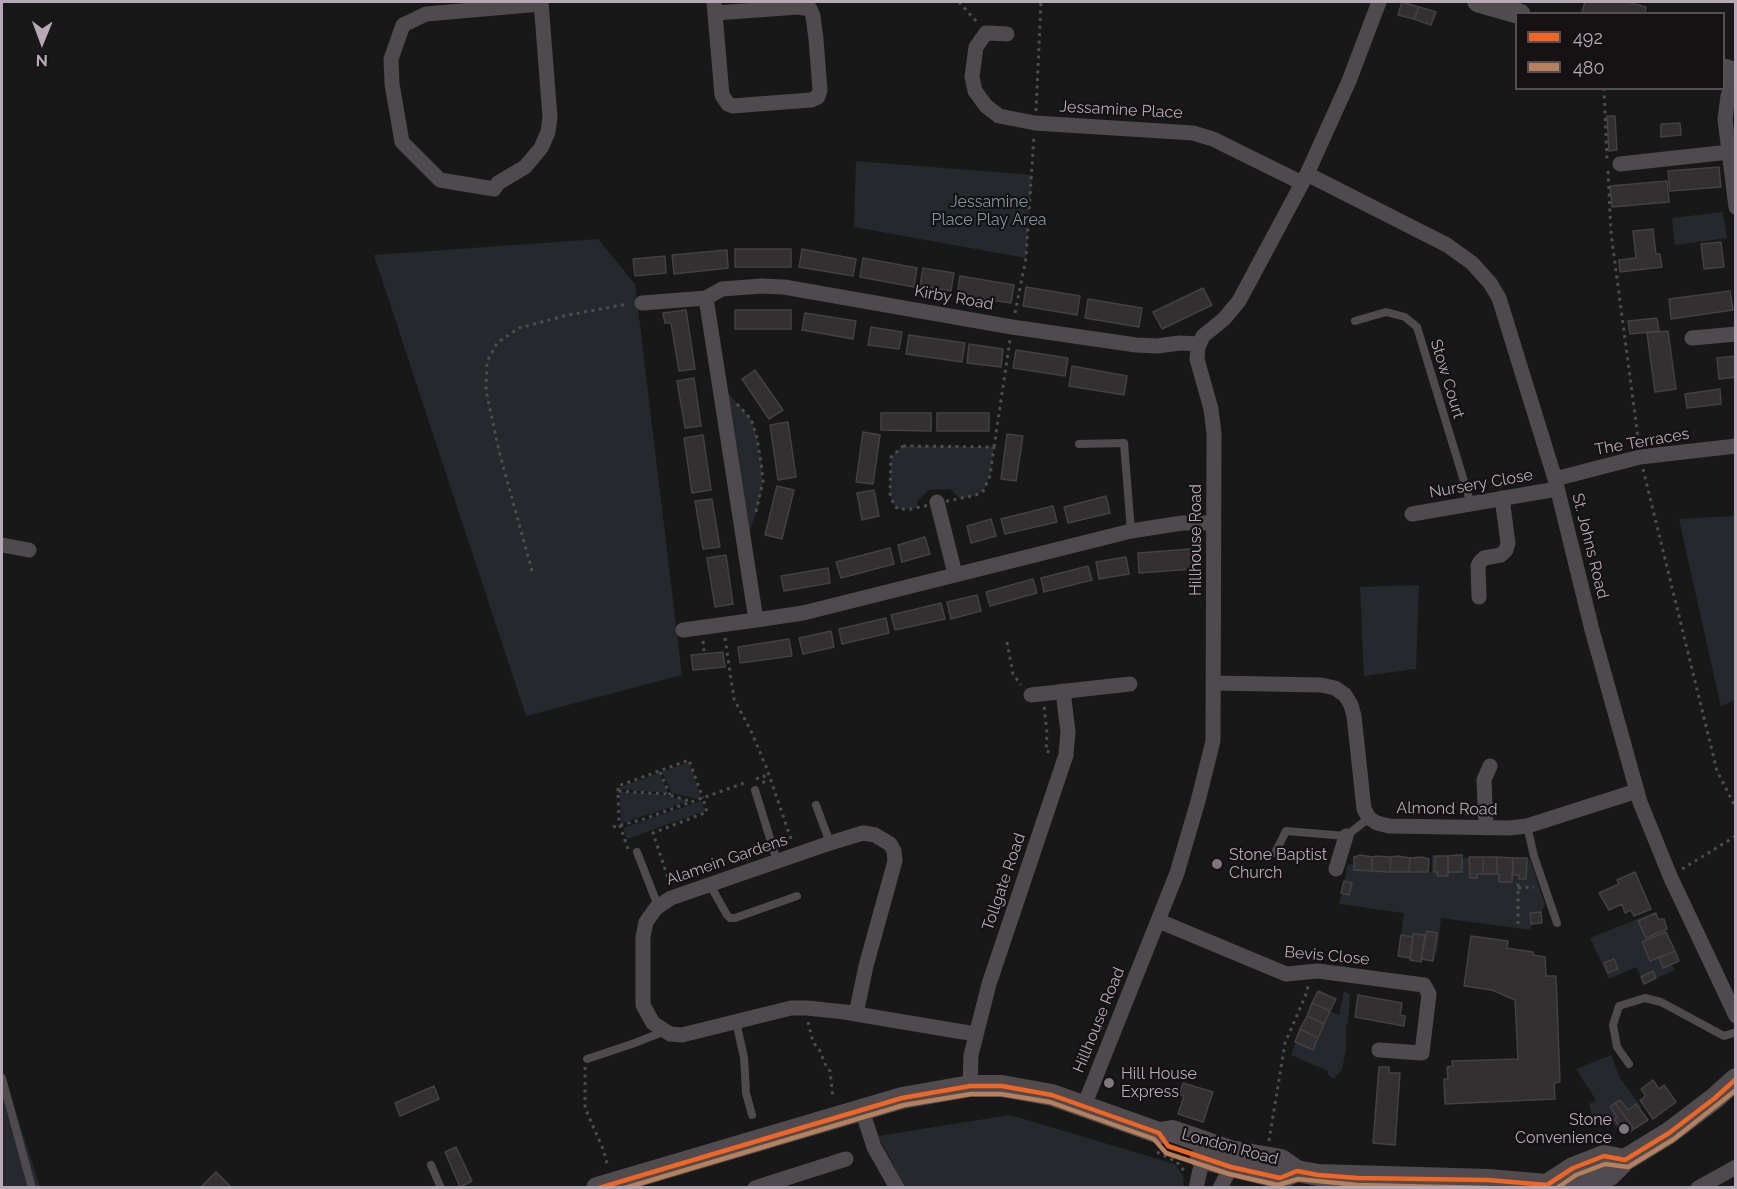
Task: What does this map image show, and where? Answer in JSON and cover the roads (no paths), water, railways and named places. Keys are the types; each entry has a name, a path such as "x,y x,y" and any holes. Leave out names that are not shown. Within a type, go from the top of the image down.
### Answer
{"main road":[{"path":"1478,2 1515,12"},
{"name":"London Road","path":"603,1178 932,1092 970,1086 1002,1086 1033,1091 1084,1106 1168,1146 1204,1150 1231,1159 1281,1160 1298,1171 1318,1175 1358,1178 1488,1180 1548,1186 1573,1168 1604,1156 1625,1160 1669,1133 1736,1079"}],"street":[{"path":"1198,345 1203,336 1224,319 1239,301 1304,178 1354,71 1379,2"},
{"path":"541,3 550,117 548,132 541,148 525,166 498,183 494,189 440,180 402,142 392,84 391,59 403,25 426,14 541,3"},
{"path":"715,7 810,9 816,39 820,90 818,97 811,100 733,106 728,104 722,95 715,7"},
{"name":"Jessamine Place","path":"1007,34 986,33 976,47 972,77 975,91 986,106 999,116 1035,123 1192,133 1213,139 1304,178"},
{"path":"1735,73 1728,96 1725,118 1735,207"},
{"path":"1620,164 1729,152"},
{"name":"St. Johns Road","path":"1304,178 1447,245 1472,263 1490,283 1506,315 1556,484 1592,630 1643,812 1670,876 1736,1016"},
{"name":"Kirby Road","path":"642,303 706,298 722,289 784,287 1012,327 1136,345 1157,346 1180,343 1198,345"},
{"path":"706,298 756,620"},
{"path":"1692,338 1736,334"},
{"name":"Hillhouse Road","path":"1084,1106 1177,873 1210,759 1215,727 1213,422 1197,357 1198,345"},
{"name":"The Terraces","path":"1556,484 1640,457 1736,446"},
{"name":"Nursery Close","path":"1412,514 1502,498 1556,484"},
{"path":"1479,597 1478,566 1480,562 1484,558 1501,555 1508,543 1502,498"},
{"path":"937,502 955,574"},
{"path":"683,630 803,613 1131,531 1182,524 1214,523"},
{"path":"2,545 28,550"},
{"path":"1214,683 1321,684 1335,688 1345,696 1354,716 1362,798 1369,818"},
{"path":"1033,695 1130,684"},
{"name":"Tollgate Road","path":"970,1086 969,1069 976,1034 1003,942 1066,755 1068,732 1062,691"},
{"path":"1486,828 1484,780 1490,766"},
{"name":"Almond Road","path":"1369,818 1389,826 1486,828 1527,826 1637,791"},
{"name":"Alamein Gardens","path":"663,1032 649,1019 642,999 644,928 648,917 658,906 671,898 710,885 776,857 868,832 887,842 895,856 892,877 866,966 856,1014"},
{"path":"1336,869 1346,836"},
{"name":"Bevis Close","path":"1159,921 1286,974 1317,971 1424,985 1429,994 1422,1053 1379,1050"},
{"path":"663,1032 682,1035 791,1008 807,1008 976,1034"},
{"path":"862,1110 874,1147 897,1188"},
{"path":"1196,1188 1204,1150"},
{"path":"755,1188 846,1159"},
{"path":"1220,1188 1231,1159"},
{"path":"1698,1188 1736,1167"}],"lane":[{"name":"Stow Court","path":"1355,321 1386,312 1405,317 1417,327 1471,504"},
{"path":"1079,444 1124,443 1131,531"},
{"path":"755,790 776,857"},
{"path":"816,805 830,843"},
{"path":"1275,853 1286,831 1346,836 1369,818"},
{"path":"1527,826 1534,856 1557,922"},
{"path":"634,854 658,906"},
{"path":"710,885 727,915 735,918 797,896"},
{"path":"1629,1064 1617,1047 1613,1025 1619,1006 1645,998 1661,1002 1724,1036 1736,1032"},
{"path":"736,1022 744,1058 746,1093 752,1115"},
{"path":"587,1059 663,1032"},
{"path":"2,1078 32,1188"},
{"path":"431,1165 441,1188"}],"place":[{"name":"Stone Baptist Church","path":"1217,864"},
{"name":"Hill House Express","path":"1109,1083"},
{"name":"Stone Convenience","path":"1624,1129"}],"park label":[{"name":"Jessamine Place Play Area","path":"989,211"}]}
